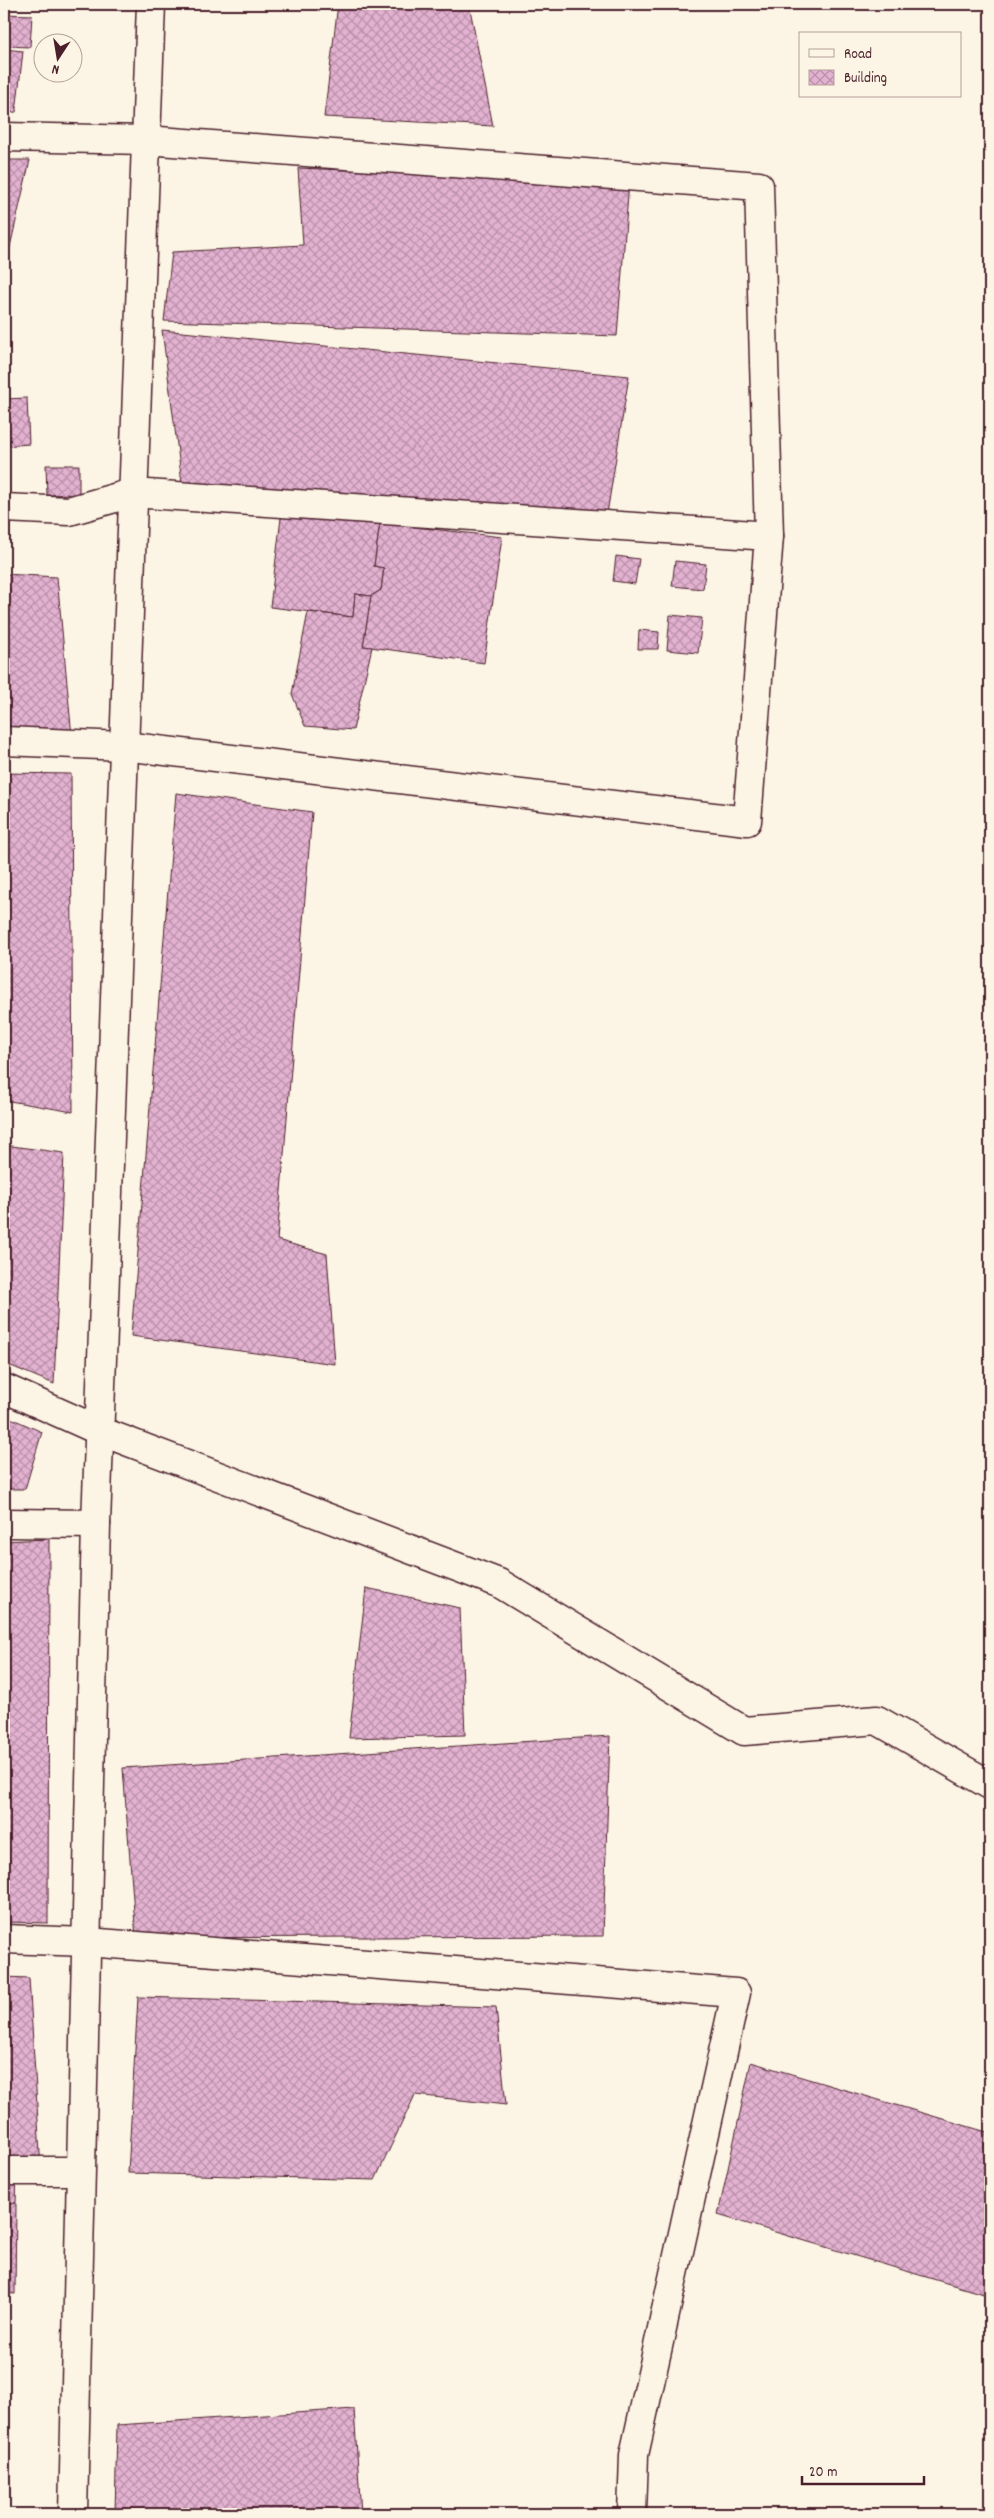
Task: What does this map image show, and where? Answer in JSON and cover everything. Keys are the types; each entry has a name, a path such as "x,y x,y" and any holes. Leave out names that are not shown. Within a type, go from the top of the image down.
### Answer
{"street":[{"path":"73,2514 96,1524 151,4"},
{"path":"4,137 146,140 759,186 769,536 747,821 124,746 4,741"},
{"path":"4,508 69,510 132,493 769,536"},
{"path":"4,1388 100,1431 499,1583 744,1731 877,1720 990,1785"},
{"path":"4,1523 96,1524"},
{"path":"4,1939 87,1942 736,1993 634,2455 632,2514"},
{"path":"4,2171 80,2171"}],"building":[{"path":"338,4 469,4 493,126 324,117"},
{"path":"4,14 32,15 30,47 4,46"},
{"path":"4,49 23,51 16,112 4,113"},
{"path":"4,160 30,160 4,273"},
{"path":"298,168 629,182 617,336 164,321 172,252 303,245"},
{"path":"162,330 629,376 606,520 182,483"},
{"path":"27,398 29,444 4,446 4,399"},
{"path":"46,465 79,465 79,494 47,495"},
{"path":"282,510 380,523 374,566 384,568 381,590 371,596 355,594 353,617 270,607"},
{"path":"380,523 502,537 484,663 363,646 371,596 381,590 384,568 374,566"},
{"path":"616,556 639,559 635,584 613,581"},
{"path":"675,561 706,564 703,589 672,586"},
{"path":"4,574 57,577 72,737 4,730"},
{"path":"355,594 371,596 363,646 372,647 353,730 305,726 292,694 308,612 353,617"},
{"path":"670,615 702,618 698,653 667,650"},
{"path":"639,630 659,632 658,649 638,649"},
{"path":"4,773 71,774 73,1112 4,1100"},
{"path":"176,793 312,812 277,1240 327,1254 335,1364 131,1336"},
{"path":"4,1145 64,1153 54,1384 4,1363"},
{"path":"4,1415 42,1432 25,1489 4,1489"},
{"path":"49,1539 48,1923 4,1922 4,1541"},
{"path":"366,1588 460,1608 465,1735 349,1738"},
{"path":"610,1736 603,1936 136,1938 123,1768"},
{"path":"4,1977 29,1978 41,2169 4,2169"},
{"path":"138,1997 496,2007 506,2105 415,2095 375,2180 128,2173"},
{"path":"751,2062 990,2133 990,2296 718,2215"},
{"path":"4,2175 17,2175 16,2203 4,2203"},
{"path":"4,2203 16,2203 15,2294 4,2293"},
{"path":"354,2409 361,2514 115,2514 117,2425"}]}
